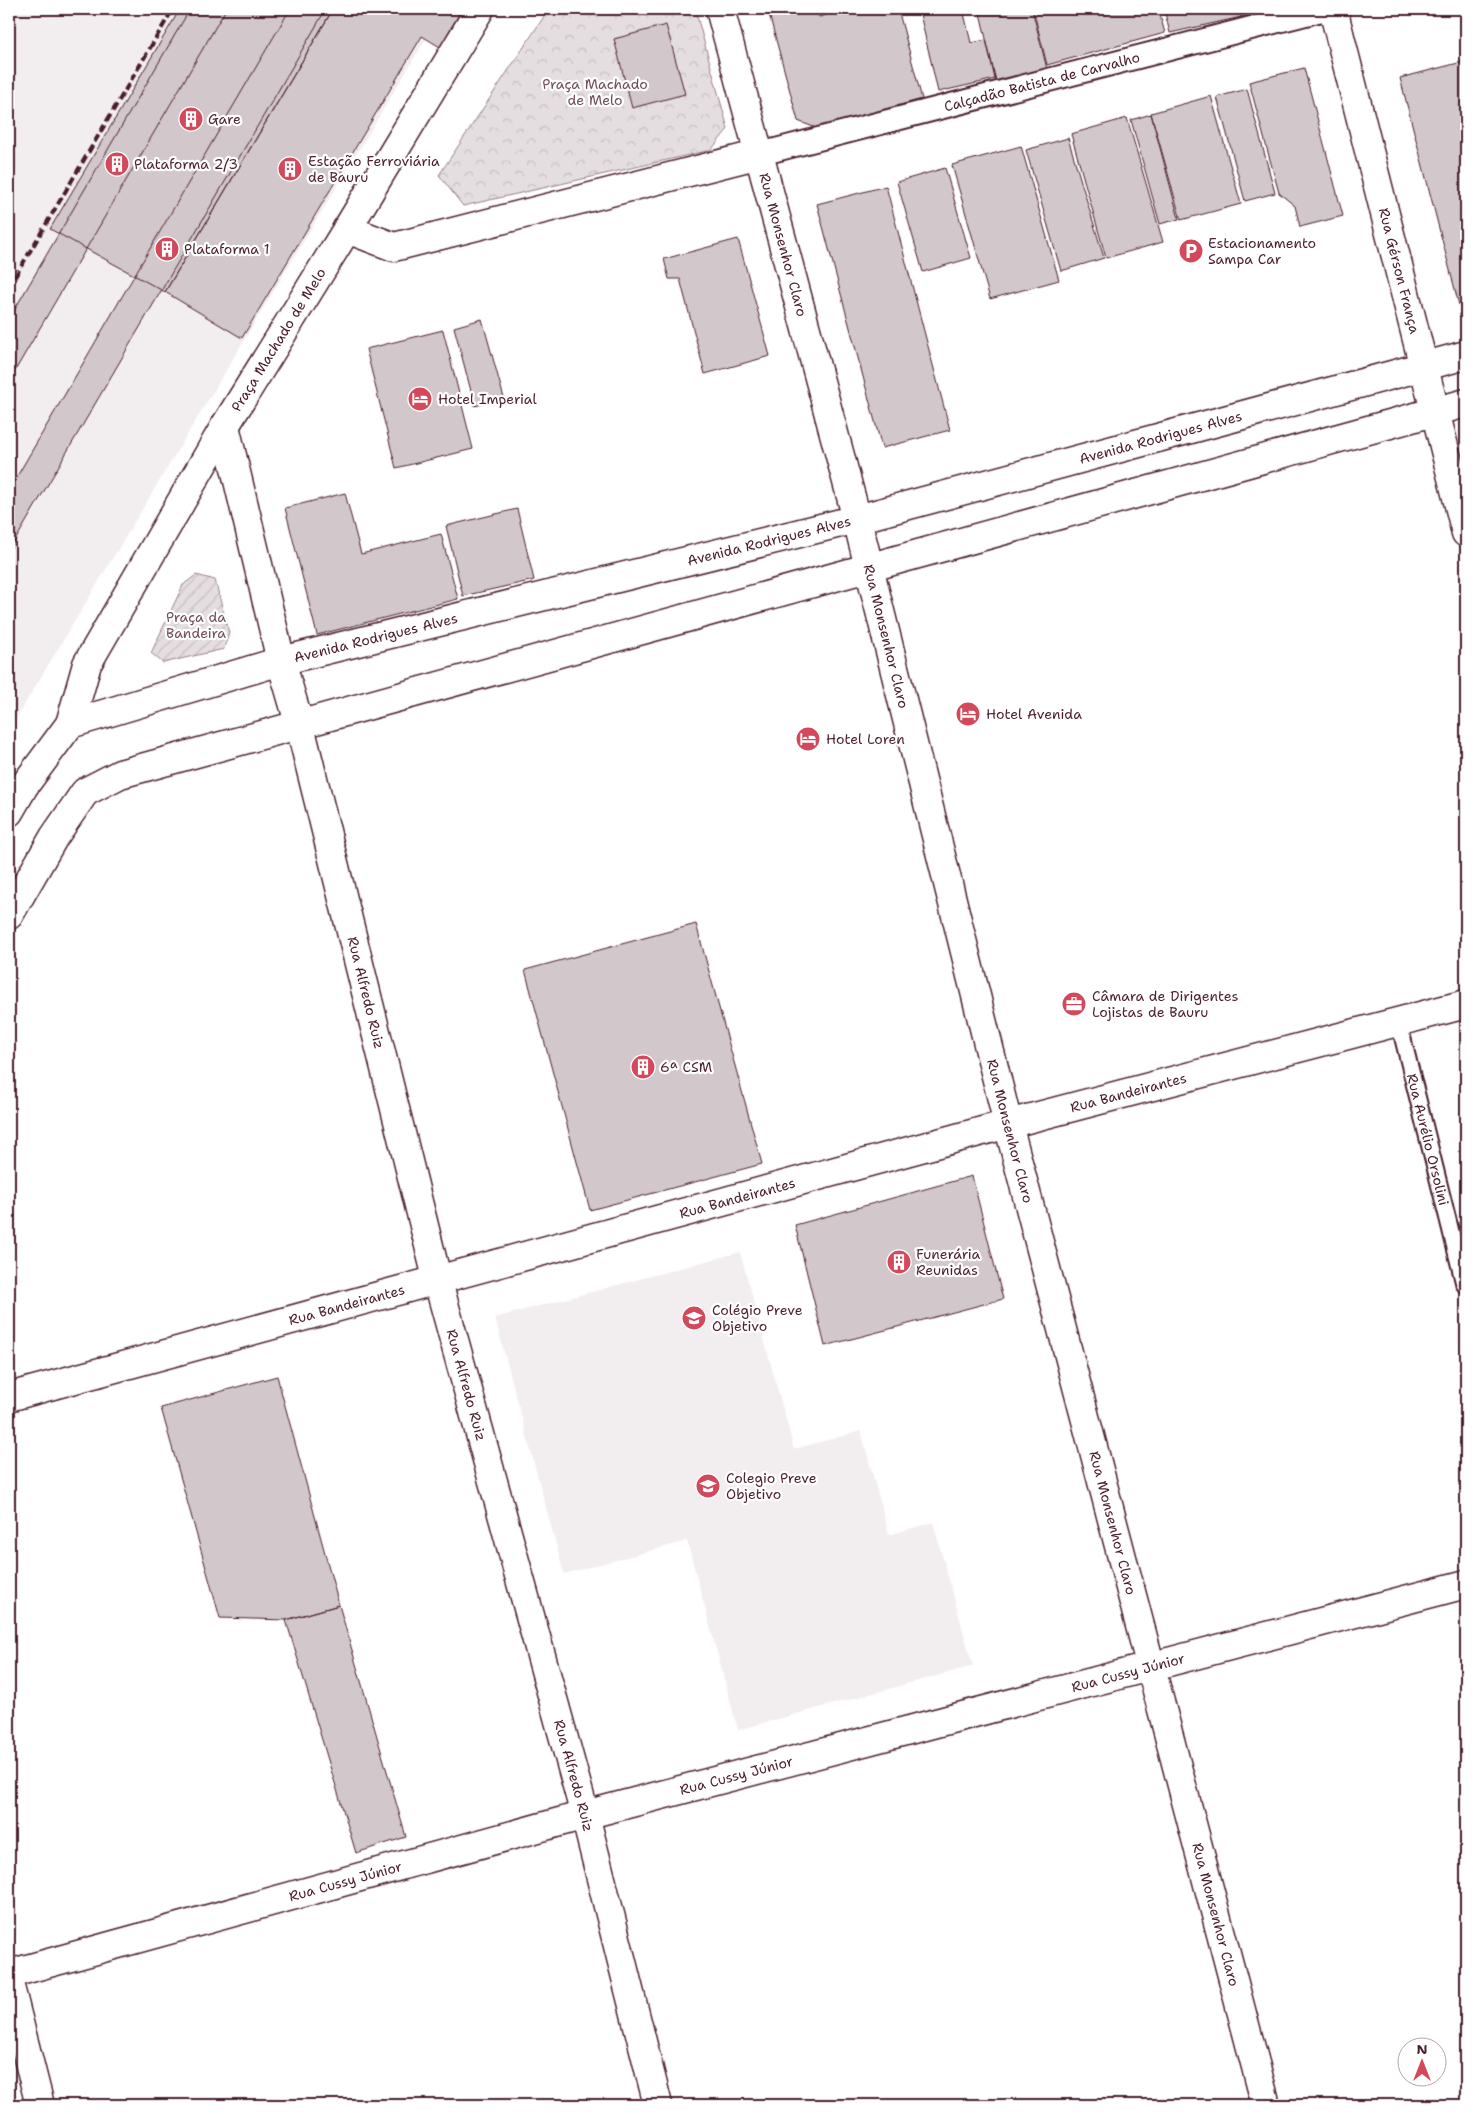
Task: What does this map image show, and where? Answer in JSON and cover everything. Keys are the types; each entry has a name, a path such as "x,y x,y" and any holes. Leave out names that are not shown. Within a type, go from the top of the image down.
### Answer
{"street":[{"name":"Praça Machado de Melo","path":"225,426 348,229 480,9"},
{"path":"348,229 394,247 760,154 720,9"},
{"name":"Calçadão Batista de Carvalho","path":"760,154 1325,9"},
{"name":"Rua Gérson França","path":"1333,9 1466,533"},
{"name":"Rua Monsenhor Claro","path":"760,154 857,519 1008,1124 1266,2105"},
{"name":"Avenida Rodrigues Alves","path":"70,724 281,661 857,519 1466,355"},
{"path":"9,915 54,837 85,792 120,774 300,726 868,567 1466,403"},
{"path":"225,426 281,661"},
{"path":"9,812 24,786 70,724 87,664 225,426"},
{"name":"Rua Alfredo Ruiz","path":"281,661 300,726 437,1278 585,1815 658,2105"},
{"name":"Rua Bandeirantes","path":"9,1397 437,1278 1008,1124 1466,1004"},
{"name":"Rua Cussy Júnior","path":"9,1974 585,1815 1466,1584"},
{"path":"9,1983 40,2105"}],"lane":[{"name":"Rua Aurélio Orsolini","path":"1399,1023 1464,1284"}],"shaded area":[{"path":"9,9 444,9 9,730"},
{"name":"Colegio Preve Objetivo","path":"740,1252 794,1449 861,1431 889,1535 933,1522 973,1666 738,1730 687,1541 564,1574 495,1318"}],"green space":[{"name":"Praça Machado de Melo","path":"549,9 695,9 728,129 711,150 463,206 439,175"},
{"name":"Praça da Bandeira","path":"196,575 215,580 229,633 224,649 163,663 151,653 183,585"}],"building":[{"name":"Gare","path":"180,9 333,9 165,292 50,229"},
{"name":"Plataforma 2/3","path":"190,9 226,9 9,381 9,319"},
{"name":"Plataforma 1","path":"290,9 326,9 9,551 9,490"},
{"name":"Estação Ferroviária de Bauru","path":"333,9 462,9 440,47 422,36 242,338 165,292"},
{"path":"789,9 817,9 819,17 848,9 898,9 922,99 816,128 798,121 769,14"},
{"path":"942,9 963,9 971,43 986,40 995,79 938,92 920,14"},
{"path":"979,9 1032,9 1047,69 996,81"},
{"path":"1033,9 1158,9 1165,33 1047,65"},
{"path":"1164,9 1239,9 1241,17 1170,33"},
{"path":"1239,9 1276,9 1241,17"},
{"path":"666,25 685,94 632,108 614,39"},
{"path":"1466,61 1466,332 1400,78"},
{"path":"1304,68 1343,216 1300,227 1295,206 1279,193 1249,82"},
{"path":"1247,89 1275,193 1245,201 1217,97"},
{"path":"1211,96 1241,204 1181,220 1151,113"},
{"path":"1151,114 1179,219 1160,224 1131,120"},
{"path":"1127,118 1163,242 1106,258 1071,134"},
{"path":"1068,138 1104,258 1061,271 1026,150"},
{"path":"1021,146 1059,280 990,299 952,165"},
{"path":"945,168 971,258 923,272 897,182"},
{"path":"886,186 950,430 882,448 817,204"},
{"path":"738,239 770,356 705,374 680,279 669,279 664,259"},
{"path":"482,319 504,398 475,406 454,327"},
{"name":"Hotel Imperial","path":"443,330 473,449 396,468 366,349"},
{"path":"345,493 361,554 441,534 458,599 317,635 285,508"},
{"path":"517,509 534,580 463,596 446,526"},
{"name":"6ª CSM","path":"696,924 762,1164 590,1210 525,970"},
{"name":"Funerária Reunidas","path":"972,1176 1003,1299 825,1346 795,1225"},
{"path":"277,1376 339,1605 286,1620 220,1618 161,1408"},
{"path":"339,1605 406,1837 356,1853 286,1620"}],"railway":[{"path":"9,287 173,9"}],"place":[{"name":"Gare","path":"191,119"},
{"name":"Plataforma 2/3","path":"117,164"},
{"name":"Estação Ferroviária de Bauru","path":"290,169"},
{"name":"Plataforma 1","path":"167,249"},
{"name":"Estacionamento Sampa Car","path":"1191,251"},
{"name":"Hotel Imperial","path":"420,399"},
{"name":"Hotel Avenida","path":"968,714"},
{"name":"Hotel Loren","path":"808,739"},
{"name":"Câmara de Dirigentes Lojistas de Bauru","path":"1074,1004"},
{"name":"6ª CSM","path":"643,1067"},
{"name":"Funerária Reunidas","path":"899,1262"},
{"name":"Colégio Preve Objetivo","path":"694,1318"},
{"name":"Colegio Preve Objetivo","path":"708,1486"}]}
